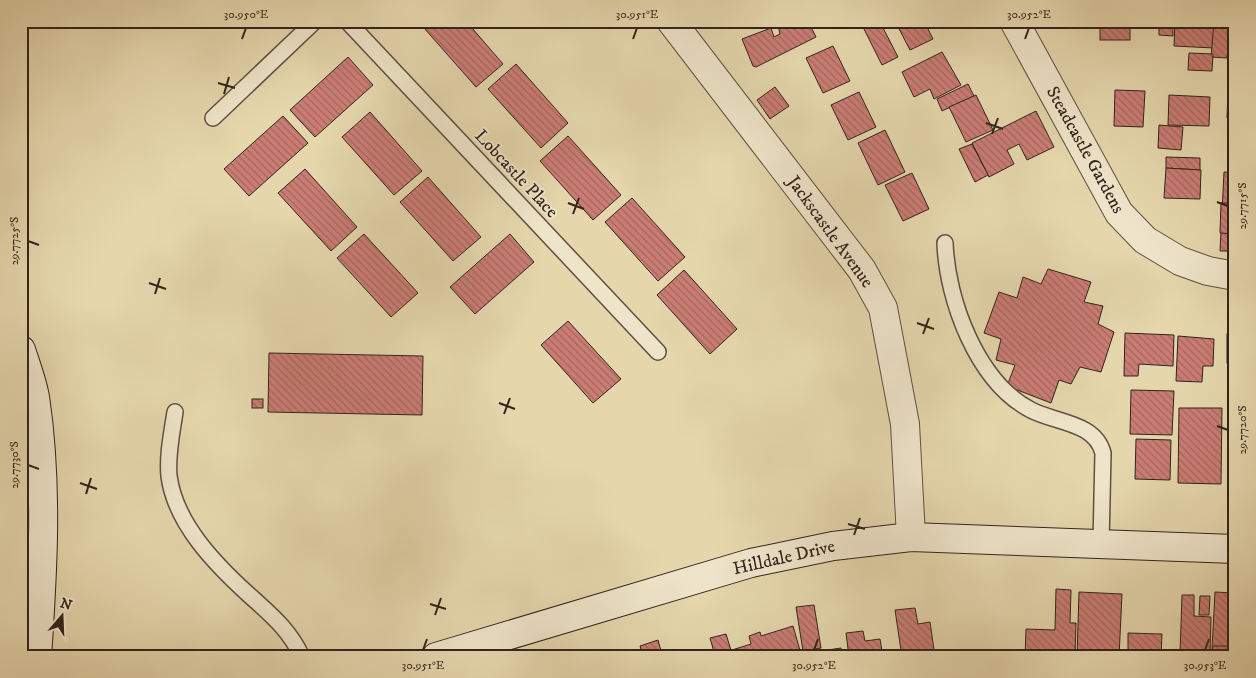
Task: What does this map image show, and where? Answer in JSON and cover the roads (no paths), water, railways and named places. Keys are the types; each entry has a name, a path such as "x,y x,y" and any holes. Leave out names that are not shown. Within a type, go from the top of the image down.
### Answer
{"street":[{"name":"Jackscastle Avenue","path":"671,21 862,270 883,308 905,424 911,537"},
{"name":"Steadcastle Gardens","path":"1014,21 1119,213 1145,240 1180,261 1208,271 1235,276"},
{"path":"21,350 34,396 43,470 44,538 38,657"},
{"name":"Hilldale Drive","path":"436,657 751,563 833,546 911,537 1235,549"}],"lane":[{"path":"213,118 315,21"},
{"name":"Lobcastle Place","path":"347,21 658,352"},
{"path":"945,243 948,276 964,328 989,371 1009,394 1031,410 1078,427 1094,435 1100,442 1103,453 1101,544"},
{"path":"175,412 169,476 177,508 201,544 235,582 292,637 302,657"}]}
